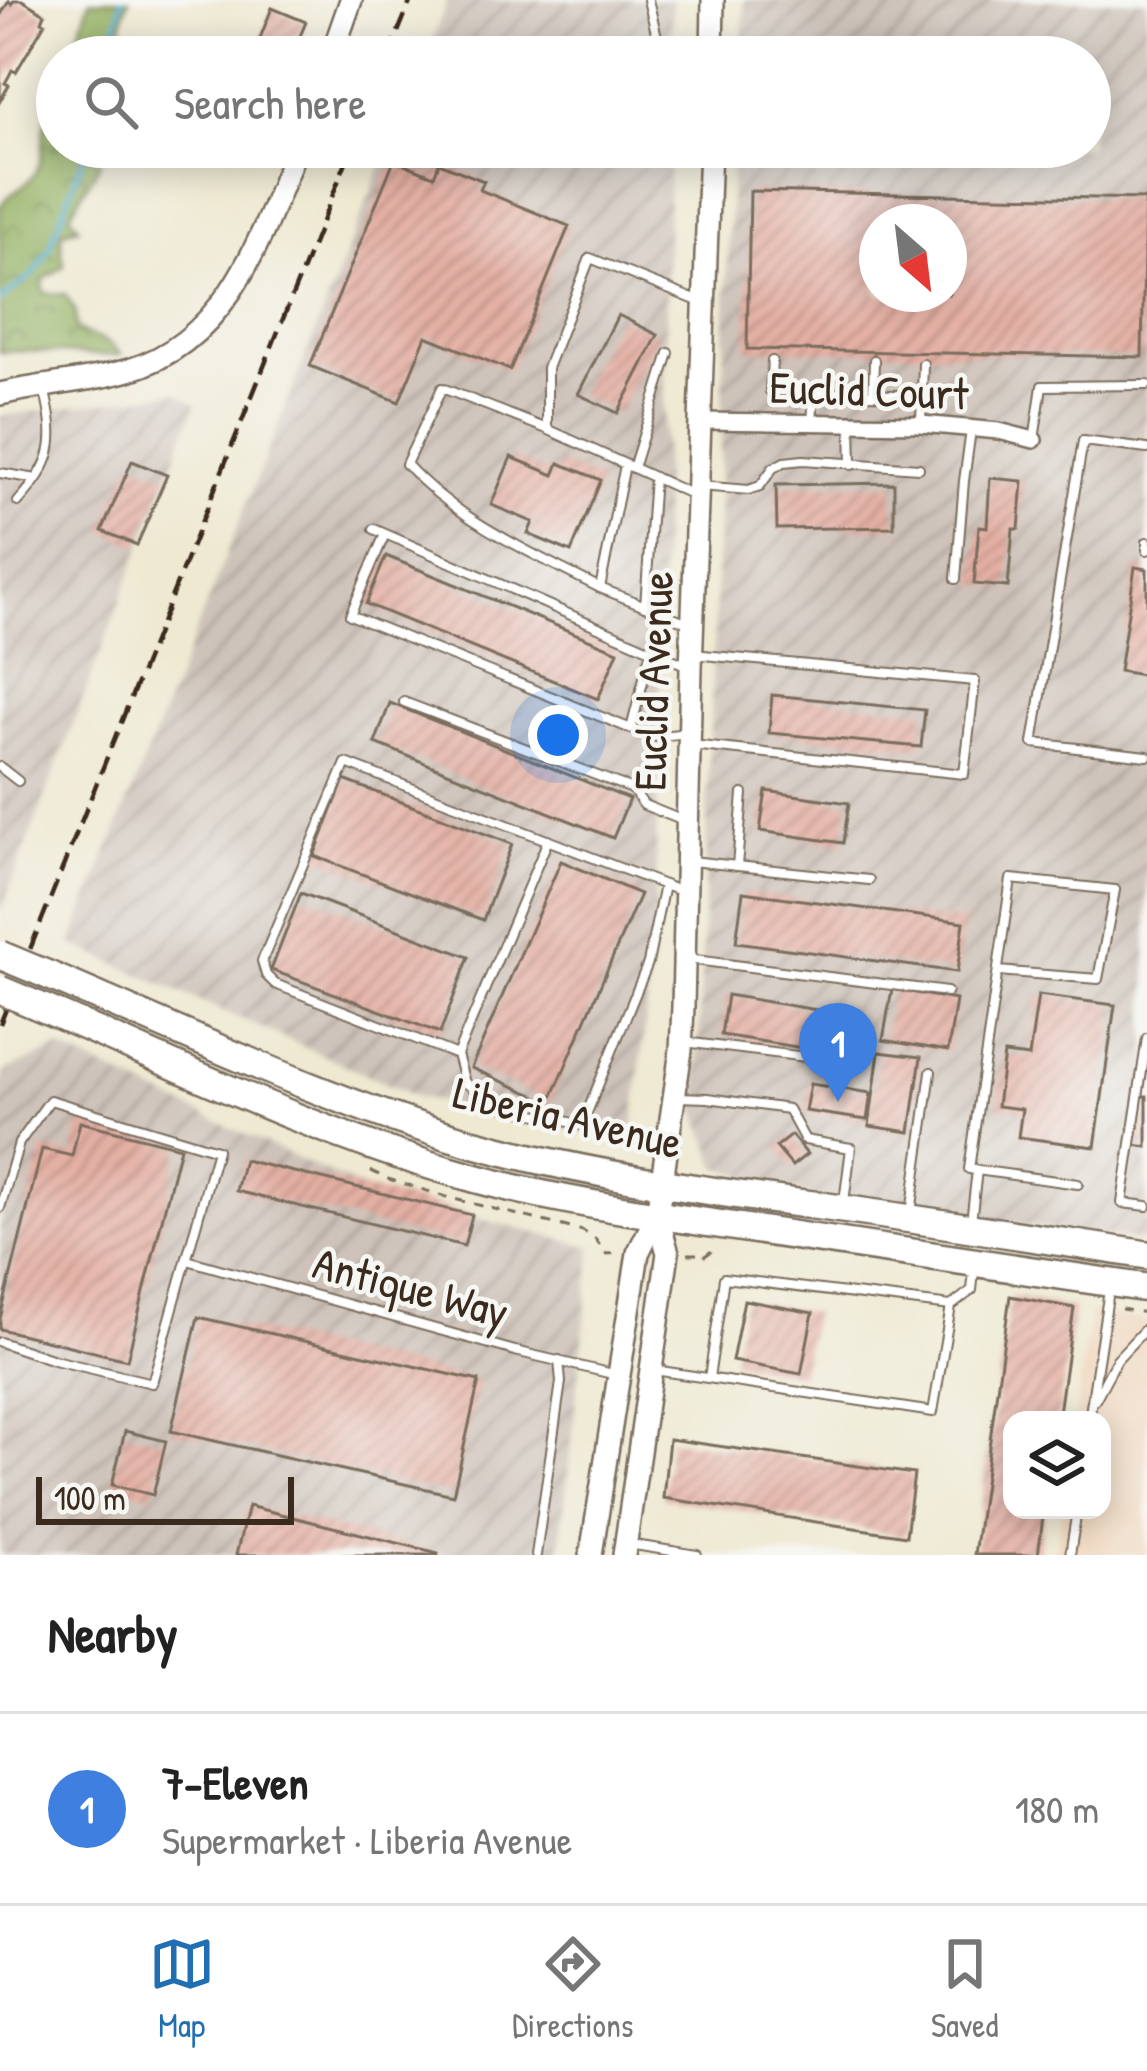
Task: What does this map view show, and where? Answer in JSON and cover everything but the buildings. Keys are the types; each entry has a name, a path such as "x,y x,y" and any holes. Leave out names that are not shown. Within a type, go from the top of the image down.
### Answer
{"highway":[{"name":"Liberia Avenue","path":"0,955 312,1088 389,1117 537,1159 659,1183 1147,1255"},
{"name":"Liberia Avenue","path":"0,990 323,1127 457,1174 590,1204 1147,1288"}],"street":[{"path":"338,36 351,0"},
{"path":"712,36 713,0"},
{"path":"0,394 128,370 172,350 196,332 219,309 243,273 288,168"},
{"name":"Euclid Avenue","path":"625,1549 668,1253 657,1215 659,1183 682,1042 707,168"},
{"name":"Euclid Court","path":"700,421 920,424 1000,431 1034,440"},
{"name":"Euclid Avenue","path":"591,1555 638,1253 657,1215"}],"lane":[{"path":"648,0 657,36"},
{"path":"547,430 547,368 590,258 704,304"},
{"path":"600,588 629,466 669,353"},
{"path":"873,394 874,360"},
{"path":"772,362 770,391 922,395"},
{"path":"920,424 923,364"},
{"path":"18,502 39,479 53,442 43,384"},
{"path":"1034,440 1042,386 1147,385"},
{"path":"693,625 529,553 425,485 406,464 442,388 697,491 749,490 760,486 773,468 803,460 919,468"},
{"path":"812,424 814,392"},
{"path":"850,425 852,465"},
{"path":"956,579 971,428"},
{"path":"1147,449 1083,441 1033,743 1147,756"},
{"path":"0,473 39,479"},
{"path":"645,606 654,477"},
{"path":"374,529 651,650 692,661 975,682 964,774 651,737 350,615 385,534"},
{"path":"631,729 651,650"},
{"path":"404,702 632,789 644,805 688,822"},
{"path":"457,1055 275,984 266,975 262,962 346,763 686,894"},
{"path":"0,767 19,781"},
{"path":"737,866 743,794"},
{"path":"548,840 457,1055 465,1083 504,1106 623,1133"},
{"path":"687,860 868,880"},
{"path":"998,971 1098,979 1115,890 1011,879 970,1168 1078,1184"},
{"path":"582,1125 648,963 664,885"},
{"path":"685,958 947,992"},
{"path":"1147,1038 1122,1202 1147,1206"},
{"path":"682,1042 855,1064"},
{"path":"910,1220 932,1072"},
{"path":"674,1097 788,1109 805,1140 851,1148 843,1210"},
{"path":"0,1208 20,1144 50,1100 217,1150 152,1383 0,1342"},
{"path":"970,1229 977,1169"},
{"name":"Antique Way","path":"187,1260 618,1376"},
{"path":"652,1370 934,1412 951,1306 972,1290 975,1262"},
{"path":"709,1378 724,1277 951,1306"},
{"path":"1090,1411 1110,1282"},
{"path":"1091,1407 1118,1359 1147,1327"},
{"path":"536,1555 561,1382 559,1360"},
{"path":"1070,1555 1076,1519"},
{"path":"625,1549 697,1555"}],"path":[{"path":"1122,1310 1147,1313"}],"shaded area":[{"path":"448,0 672,0 671,36 433,36"},
{"path":"745,0 1147,0 1147,1242 814,1197 718,1167 696,1109 731,168 1111,168 1111,36 742,36"},
{"path":"381,168 669,168 655,931 632,1143 418,1097 71,944"},
{"path":"176,392 196,404 0,914 0,416"},
{"path":"59,1048 365,1190 593,1247 559,1555 0,1555 0,1086 6,1071"},
{"path":"1090,1312 1147,1320 1147,1555 1055,1555 1061,1519 1111,1519 1111,1411 1076,1411"}],"green space":[{"path":"90,0 129,0 124,36 78,36"},
{"path":"37,168 97,168 70,214 79,227 62,231 64,266 43,280 44,293 65,294 75,311 76,329 121,355 0,352 0,206"}],"waterway":[{"path":"114,36 122,0"},
{"path":"0,301 35,273 49,250 79,168"}],"railway":[{"path":"396,36 411,0"},
{"path":"0,1024 344,168"}],"place":[{"name":"7-Eleven","path":"838,1102"}]}
